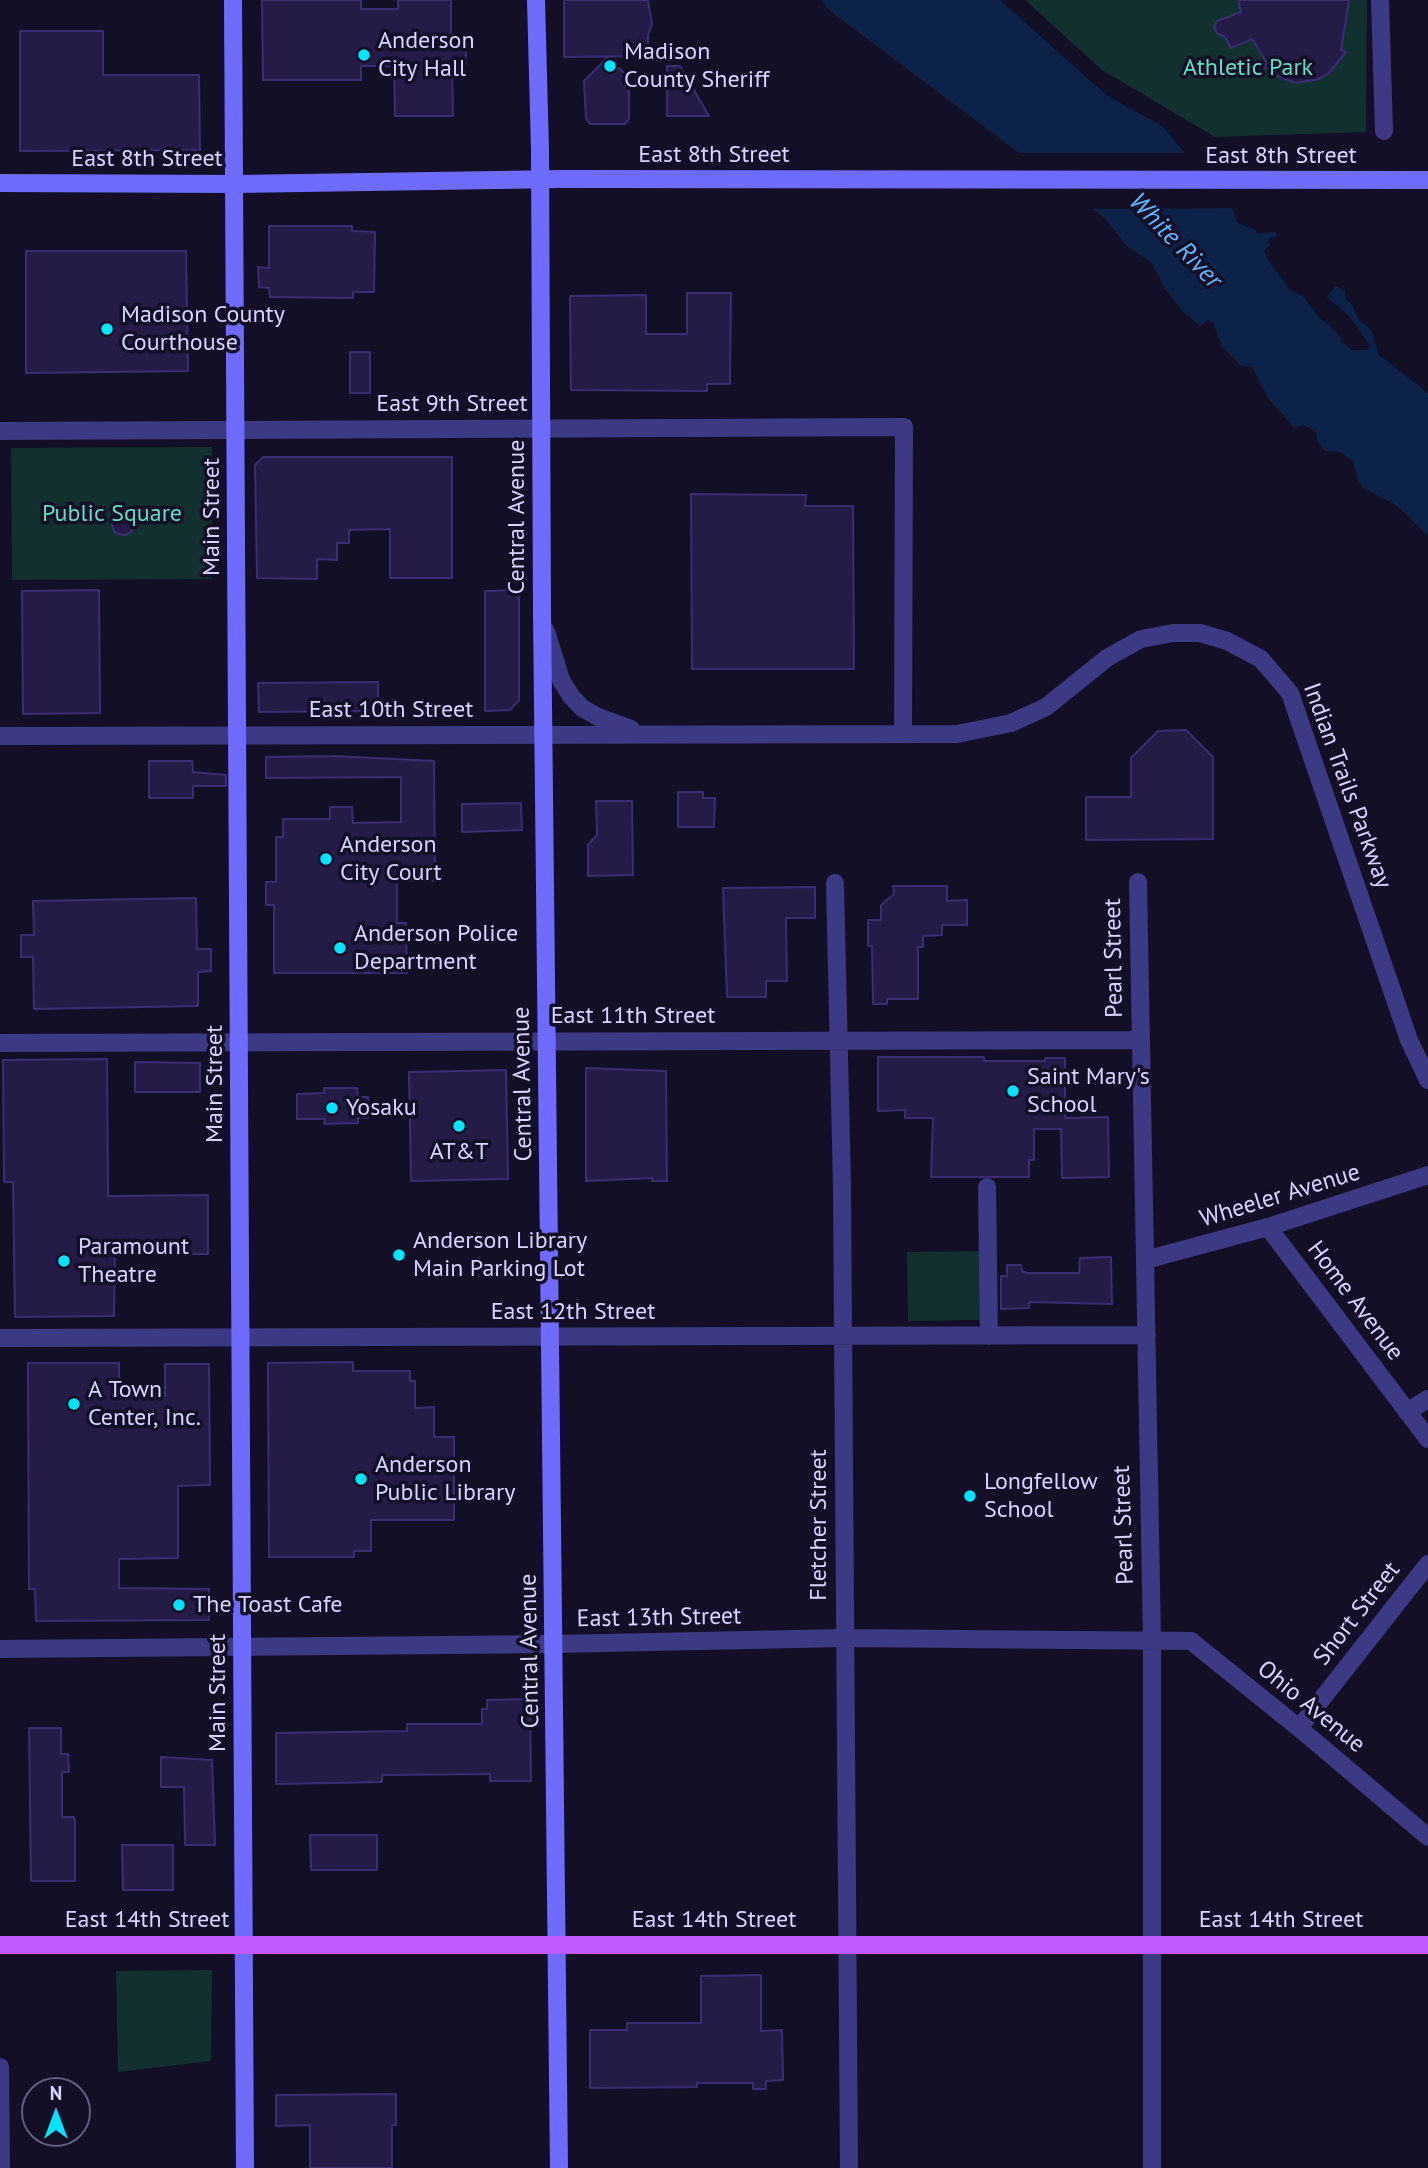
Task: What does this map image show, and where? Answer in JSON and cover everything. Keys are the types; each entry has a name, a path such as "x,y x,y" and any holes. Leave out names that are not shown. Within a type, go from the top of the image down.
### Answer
{"main road":[{"name":"East 14th Street","path":"0,1945 1428,1945"}],"street":[{"name":"Main Street","path":"233,0 246,2168"},
{"name":"Central Avenue","path":"536,0 559,2168"},
{"path":"1380,0 1384,131"},
{"name":"East 8th Street","path":"0,183 236,184 539,179 1428,180"},
{"name":"East 9th Street","path":"0,431 904,427 903,734"},
{"path":"542,613 561,680 582,708 620,726 673,734"},
{"name":"Indian Trails Parkway","path":"783,734 957,734 1011,723 1046,707 1120,649 1162,634 1200,633 1227,641 1261,659 1277,675 1294,700 1409,1040 1428,1080"},
{"name":"East 10th Street","path":"0,736 783,734"},
{"name":"Pearl Street","path":"1138,881 1147,1335 1146,1449 1152,1640 1152,2168"},
{"name":"Fletcher Street","path":"835,883 844,1336 849,2168"},
{"name":"East 11th Street","path":"0,1043 1140,1040"},
{"name":"Wheeler Avenue","path":"1145,1260 1268,1227 1428,1175"},
{"path":"987,1187 989,1336"},
{"name":"Home Avenue","path":"1268,1227 1428,1439"},
{"name":"East 12th Street","path":"0,1338 1147,1335"},
{"path":"1407,1412 1428,1399"},
{"name":"Short Street","path":"1299,1728 1428,1564"},
{"name":"East 13th Street","path":"0,1649 242,1644 555,1644 844,1638 1152,1640"},
{"name":"Ohio Avenue","path":"1152,1640 1191,1641 1299,1728 1428,1838"},
{"path":"0,2067 1,2168"}],"green space":[{"name":"Athletic Park","path":"1025,0 1367,0 1366,132 1215,137 1102,70"},
{"name":"Public Square","path":"212,447 212,579 12,580 11,448"},
{"path":"981,1251 982,1320 908,1321 907,1252"},
{"path":"212,1970 211,2061 118,2072 116,1971"}],"water":[{"name":"White River","path":"821,0 1000,0 1106,95 1162,126 1234,211 1237,223 1254,229 1257,233 1275,232 1278,236 1268,239 1270,246 1264,250 1290,290 1304,297 1317,316 1336,331 1342,342 1352,350 1367,350 1370,346 1350,317 1327,297 1335,286 1345,291 1345,298 1352,305 1359,321 1371,329 1379,355 1428,393 1428,536 1396,505 1363,488 1357,479 1353,461 1340,452 1325,451 1317,441 1316,432 1304,425 1294,428 1268,398 1252,367 1240,365 1222,347 1213,323 1208,320 1200,326 1183,312 1165,289 1151,262 1126,246 1106,219 829,10"}],"pier":[{"path":"1010,153 1189,153 1235,208 1088,209"}],"building":[{"name":"Anderson City Hall","path":"262,0 361,0 361,9 398,9 398,0 451,0 451,45 466,45 466,65 452,65 453,116 395,116 394,66 361,66 361,80 263,80"},
{"name":"Madison County Sheriff","path":"564,0 648,0 652,24 648,35 648,56 564,57"},
{"path":"1238,0 1349,0 1341,50 1346,52 1329,73 1319,79 1296,83 1281,78 1264,67 1267,63 1252,39 1231,48 1225,37 1217,33 1214,27 1217,21 1241,12"},
{"path":"20,31 103,31 103,75 199,75 200,150 20,151"},
{"path":"607,58 629,77 629,119 625,124 590,124 586,119 584,81"},
{"path":"667,66 680,66 709,116 667,116"},
{"path":"269,226 352,226 352,231 375,232 374,292 353,292 353,298 270,297 269,288 259,287 258,267 269,268"},
{"name":"Madison County Courthouse","path":"26,251 186,251 188,371 26,373"},
{"path":"687,293 731,293 730,384 707,384 707,391 571,390 570,296 646,295 646,334 687,334"},
{"path":"350,352 370,352 370,393 350,393"},
{"path":"263,457 452,457 452,578 390,578 390,529 349,530 349,543 337,543 337,560 317,559 317,579 257,578 255,465"},
{"path":"691,494 806,495 805,506 853,506 854,669 692,669"},
{"path":"123,513 133,520 134,524 127,534 123,535 113,528 112,524 119,514"},
{"path":"99,590 100,713 23,714 22,591"},
{"path":"519,590 519,700 510,710 485,711 485,591"},
{"path":"378,682 378,711 259,712 258,683"},
{"path":"1186,730 1213,757 1213,839 1086,840 1086,797 1131,797 1131,758 1158,731"},
{"path":"334,756 434,761 435,881 397,881 397,923 406,923 407,973 274,973 274,905 266,905 266,882 276,882 276,837 283,837 283,819 330,819 330,807 352,807 353,823 401,822 401,777 266,778 266,757"},
{"path":"149,761 192,761 193,772 226,775 226,786 193,786 193,798 149,798"},
{"path":"678,792 703,792 703,798 715,798 714,827 678,827"},
{"path":"596,801 632,801 633,875 588,876 588,845 597,835"},
{"path":"521,803 522,830 462,832 462,804"},
{"path":"893,886 947,886 947,901 967,900 967,925 942,925 942,935 923,936 923,947 918,947 918,999 887,999 887,1004 873,1004 872,946 868,946 868,920 881,920 881,905 894,894"},
{"path":"815,887 815,918 786,918 787,981 766,981 766,997 727,997 723,888"},
{"path":"196,898 197,949 211,949 211,971 198,972 198,1006 34,1009 33,957 21,957 21,935 34,935 33,901"},
{"name":"Saint Mary's School","path":"878,1057 984,1057 984,1061 1045,1061 1045,1058 1065,1058 1065,1118 1108,1117 1109,1177 1062,1178 1061,1129 1034,1129 1034,1160 1029,1160 1029,1177 931,1177 933,1118 905,1118 905,1110 878,1111"},
{"path":"107,1059 108,1196 208,1195 208,1254 115,1254 114,1316 15,1317 13,1182 4,1182 3,1060"},
{"path":"135,1062 200,1063 200,1092 135,1092"},
{"path":"586,1068 666,1071 667,1181 652,1181 652,1178 586,1181"},
{"name":"AT&T","path":"506,1070 508,1179 411,1181 409,1072"},
{"name":"Yosaku","path":"324,1088 357,1088 358,1097 368,1097 368,1118 358,1118 358,1123 324,1124 325,1119 297,1119 297,1094 324,1093"},
{"path":"1111,1257 1112,1304 1029,1302 1029,1308 1001,1309 1001,1276 1007,1276 1007,1265 1021,1265 1022,1271 1027,1273 1079,1273 1080,1258"},
{"name":"Anderson Public Library","path":"353,1362 353,1371 410,1371 410,1381 415,1381 415,1408 434,1407 434,1437 454,1437 454,1520 371,1520 371,1551 354,1551 354,1557 269,1557 268,1363"},
{"path":"28,1363 119,1363 119,1396 165,1396 165,1364 209,1364 210,1485 178,1486 178,1558 119,1559 119,1588 209,1589 209,1620 36,1621 35,1589 29,1589"},
{"path":"530,1699 531,1781 490,1781 490,1774 382,1775 382,1782 276,1784 276,1733 407,1731 407,1724 482,1724 482,1709 487,1709 487,1700"},
{"path":"29,1728 61,1728 61,1754 68,1754 69,1772 62,1772 62,1817 74,1817 75,1821 75,1881 31,1881"},
{"path":"161,1757 212,1760 215,1845 185,1845 184,1787 161,1787"},
{"path":"310,1835 377,1835 377,1870 311,1870"},
{"path":"122,1845 173,1845 173,1890 123,1890"},
{"path":"761,1975 761,2031 782,2030 783,2080 766,2081 766,2089 753,2089 753,2083 697,2083 697,2087 590,2088 590,2030 627,2030 627,2023 701,2023 701,1976"},
{"path":"396,2094 396,2125 392,2125 392,2168 310,2168 310,2125 276,2126 276,2095"}],"place":[{"name":"Anderson City Hall","path":"364,55"},
{"name":"Madison County Sheriff","path":"610,66"},
{"name":"Madison County Courthouse","path":"107,329"},
{"name":"Anderson City Court","path":"326,859"},
{"name":"Anderson Police Department","path":"340,948"},
{"name":"Saint Mary's School","path":"1013,1091"},
{"name":"Yosaku","path":"332,1108"},
{"name":"AT&T","path":"459,1126"},
{"name":"Anderson Library Main Parking Lot","path":"399,1255"},
{"name":"Paramount Theatre","path":"64,1261"},
{"name":"A Town Center, Inc.","path":"74,1404"},
{"name":"Anderson Public Library","path":"361,1479"},
{"name":"Longfellow School","path":"970,1496"},
{"name":"The Toast Cafe","path":"179,1605"}]}
